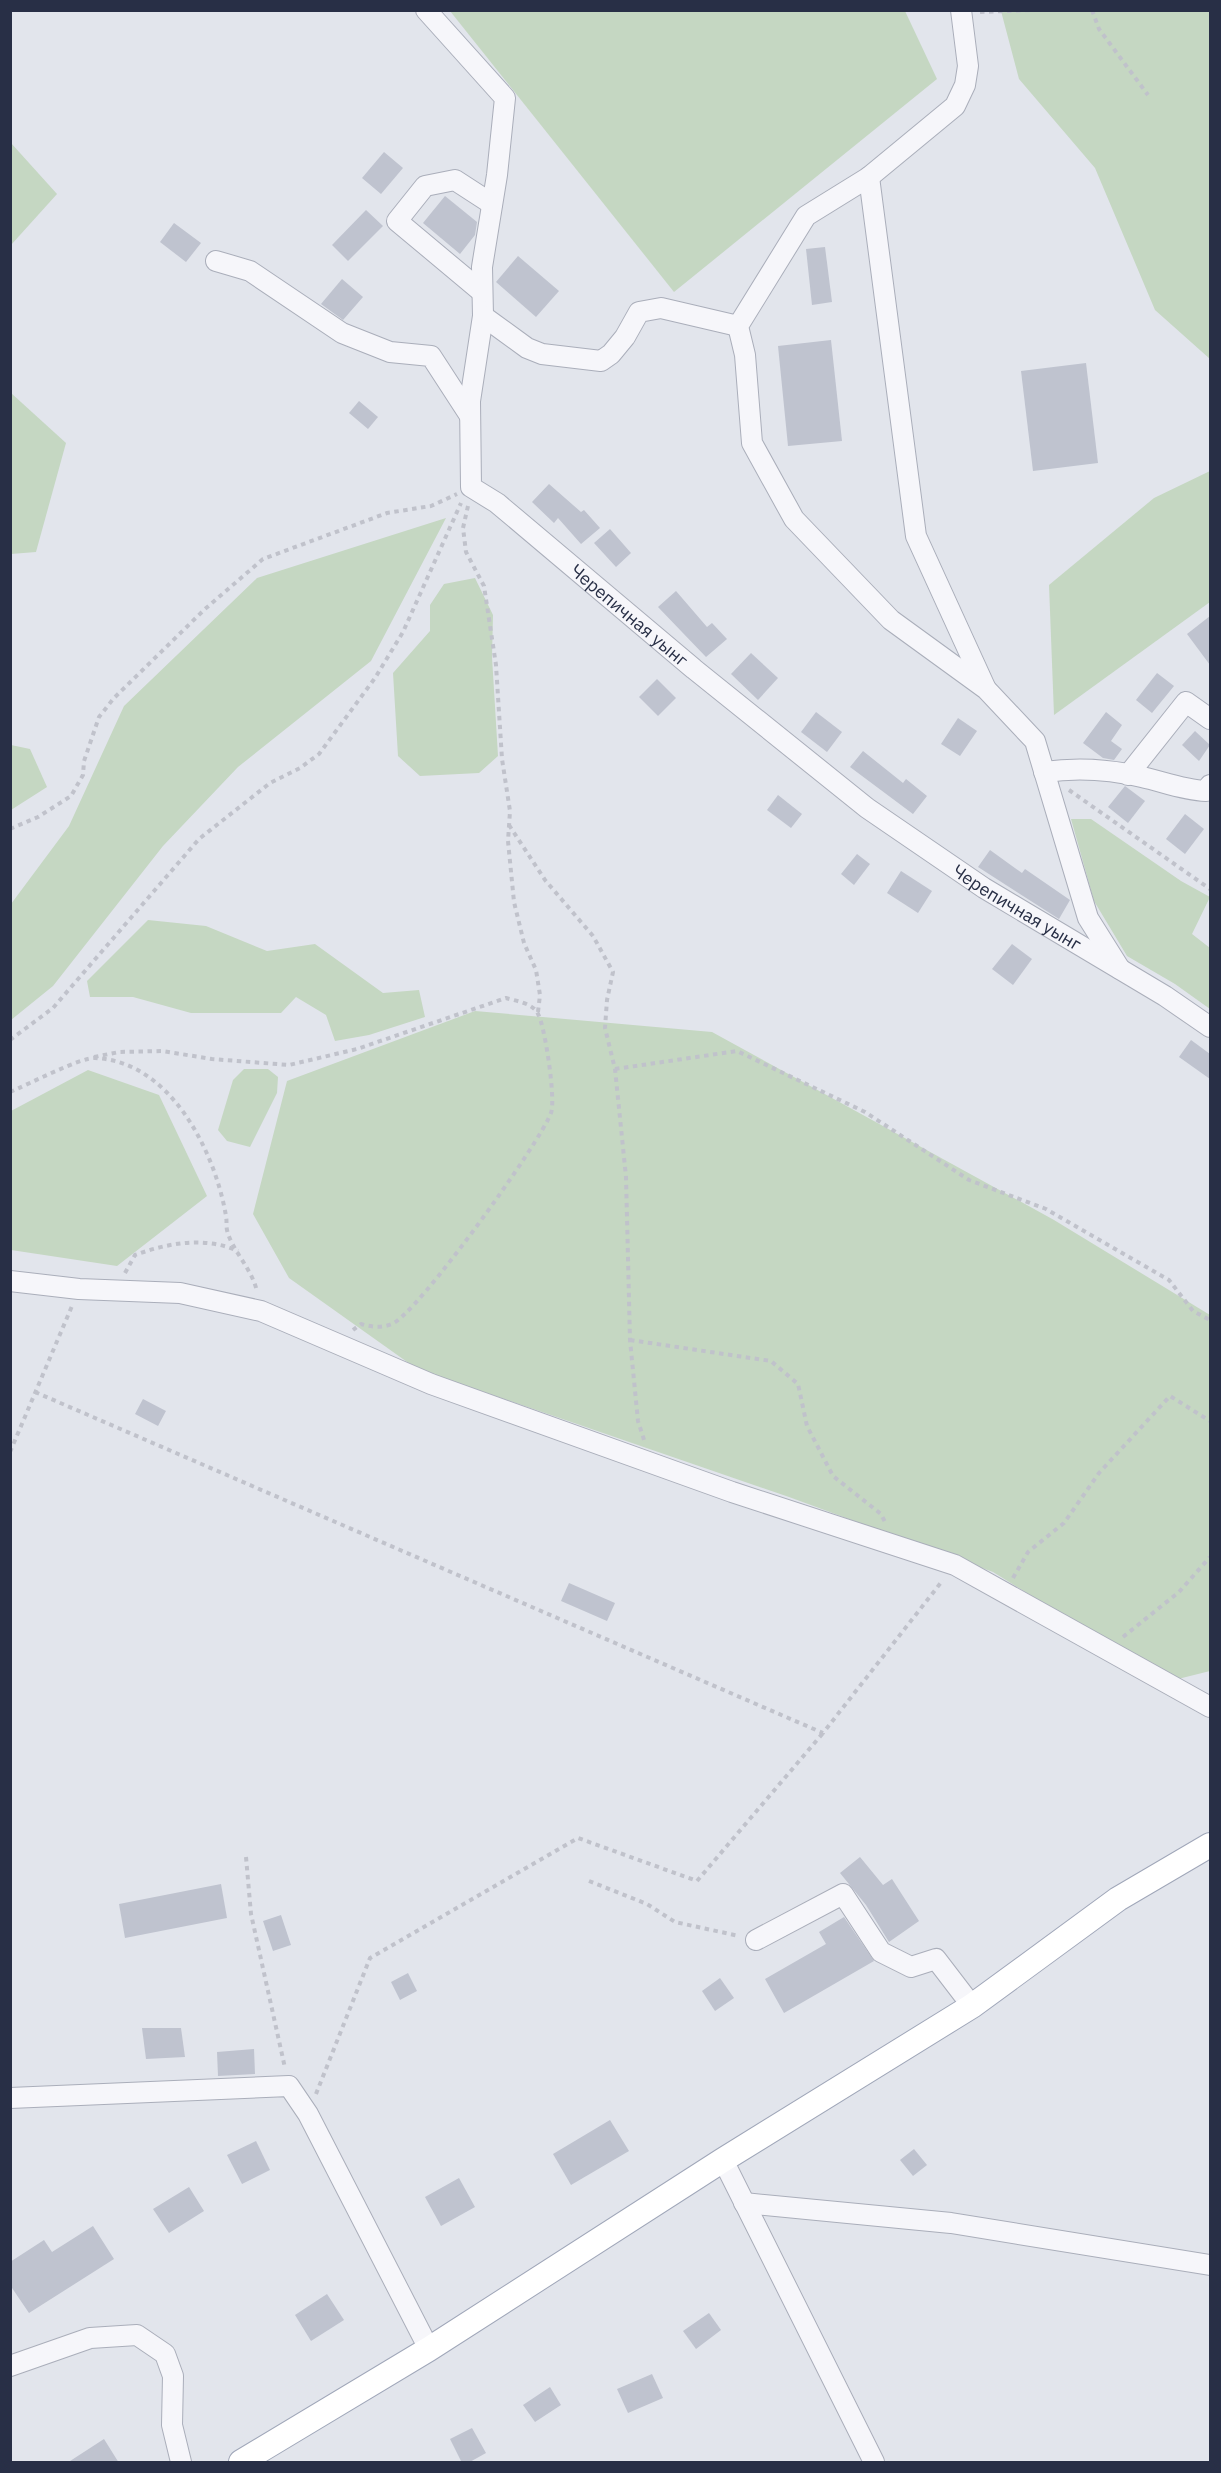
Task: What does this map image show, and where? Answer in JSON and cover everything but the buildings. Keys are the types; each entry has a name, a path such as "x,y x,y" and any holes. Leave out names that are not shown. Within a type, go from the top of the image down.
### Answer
{"main road":[{"path":"241,2463 429,2349 723,2160 972,2006 1118,1899 1210,1845"}],"street":[{"path":"426,10 505,98 482,267 483,316 470,400 471,487"},
{"path":"961,12 968,66 965,86 955,106 869,177 806,216 738,326 745,355 752,443 794,519 891,620 986,689 1035,741 1088,918 1121,971"},
{"path":"869,177 916,536 986,689"},
{"path":"482,291 397,221 425,186 455,180 492,204"},
{"path":"216,261 250,271 342,333 390,352 431,356 470,416"},
{"path":"483,316 527,348 542,354 601,361 611,354 625,337 639,312 661,308 738,326"},
{"name":"Черепичная уынг","path":"471,487 497,503 694,669 867,808 984,888 1165,996 1210,1027"},
{"path":"1128,775 1186,702 1210,719"},
{"path":"1044,772 1075,768 1128,775 1186,790 1206,791 1210,785"},
{"path":"10,1281 79,1289 180,1293 261,1311 431,1384 652,1463 955,1565 1210,1707"},
{"path":"756,1940 843,1894 881,1952 911,1967 936,1959 972,2006"},
{"path":"10,2098 289,2086 308,2114 429,2349"},
{"path":"723,2160 874,2463"},
{"path":"744,2203 951,2223 1210,2265"},
{"path":"10,2366 90,2337 137,2335 165,2354 173,2376 172,2426 181,2463"}],"path":[{"path":"961,12 1033,10"},
{"path":"1092,10 1099,29 1148,95"},
{"path":"340,1345 347,1334 361,1324 373,1327 394,1323 421,1296 521,1165 552,1111 552,1082 538,1013 540,995 536,970 524,943 514,902 496,664 484,586 466,552 463,528 471,487"},
{"path":"10,829 38,817 71,796 83,775 84,760 99,717 114,698 205,609 263,559 387,513 431,506 471,487"},
{"path":"10,1040 53,1008 199,839 270,783 300,768 319,754 375,678 403,632 457,509 471,487"},
{"path":"1044,772 1210,889"},
{"path":"509,825 545,880 593,936 613,972 607,1000 605,1028 615,1069 627,1177 630,1340 638,1421 652,1463"},
{"path":"10,1092 93,1057 119,1052 162,1052 212,1059 289,1065 357,1049 506,998 529,1005 538,1013"},
{"path":"615,1069 737,1052 865,1112 969,1180 1046,1209 1169,1280 1193,1311 1210,1320"},
{"path":"93,1057 145,1073 164,1087 181,1108 209,1161 226,1216 227,1231 256,1287 261,1311"},
{"path":"121,1291 127,1266 135,1255 156,1247 200,1243 223,1244 239,1251"},
{"path":"10,1452 79,1289"},
{"path":"630,1340 771,1361 798,1384 807,1426 833,1476 881,1514 898,1547"},
{"path":"35,1392 823,1733"},
{"path":"1005,1592 1028,1552 1064,1523 1099,1473 1170,1396 1210,1421"},
{"path":"1105,1650 1179,1592 1210,1557"},
{"path":"308,2114 370,1958 578,1838 697,1881 823,1733 955,1565"},
{"path":"246,1857 251,1914 289,2086"},
{"path":"589,1881 646,1904 675,1922 756,1940"}],"green space":[{"path":"450,11 905,11 937,79 674,292"},
{"path":"1001,11 1210,11 1210,359 1155,310 1095,168 1019,79"},
{"path":"11,143 57,194 10,245"},
{"path":"11,393 66,443 36,552 11,554"},
{"path":"1210,471 1210,602 1054,715 1049,585 1154,498"},
{"path":"446,518 371,661 238,767 163,846 53,986 11,1020 11,904 69,826 124,706 257,578"},
{"path":"475,578 493,615 492,657 498,756 479,773 420,776 398,756 393,673 430,631 430,605 444,584"},
{"path":"11,745 30,749 47,787 11,810"},
{"path":"1071,819 1091,819 1181,881 1210,897 1192,934 1210,948 1210,1009 1175,984 1127,956 1094,901"},
{"path":"148,920 206,926 267,951 315,944 383,993 419,990 425,1017 369,1035 335,1041 326,1015 296,997 281,1013 191,1013 133,997 90,997 87,981"},
{"path":"475,1011 712,1032 1054,1220 1210,1315 1210,1671 1174,1680 1114,1647 993,1572 789,1497 417,1369 289,1278 253,1214 287,1081"},
{"path":"244,1069 268,1069 278,1077 277,1093 250,1147 227,1141 218,1130 233,1080"},
{"path":"88,1070 159,1095 207,1196 117,1266 11,1250 11,1111"}]}
